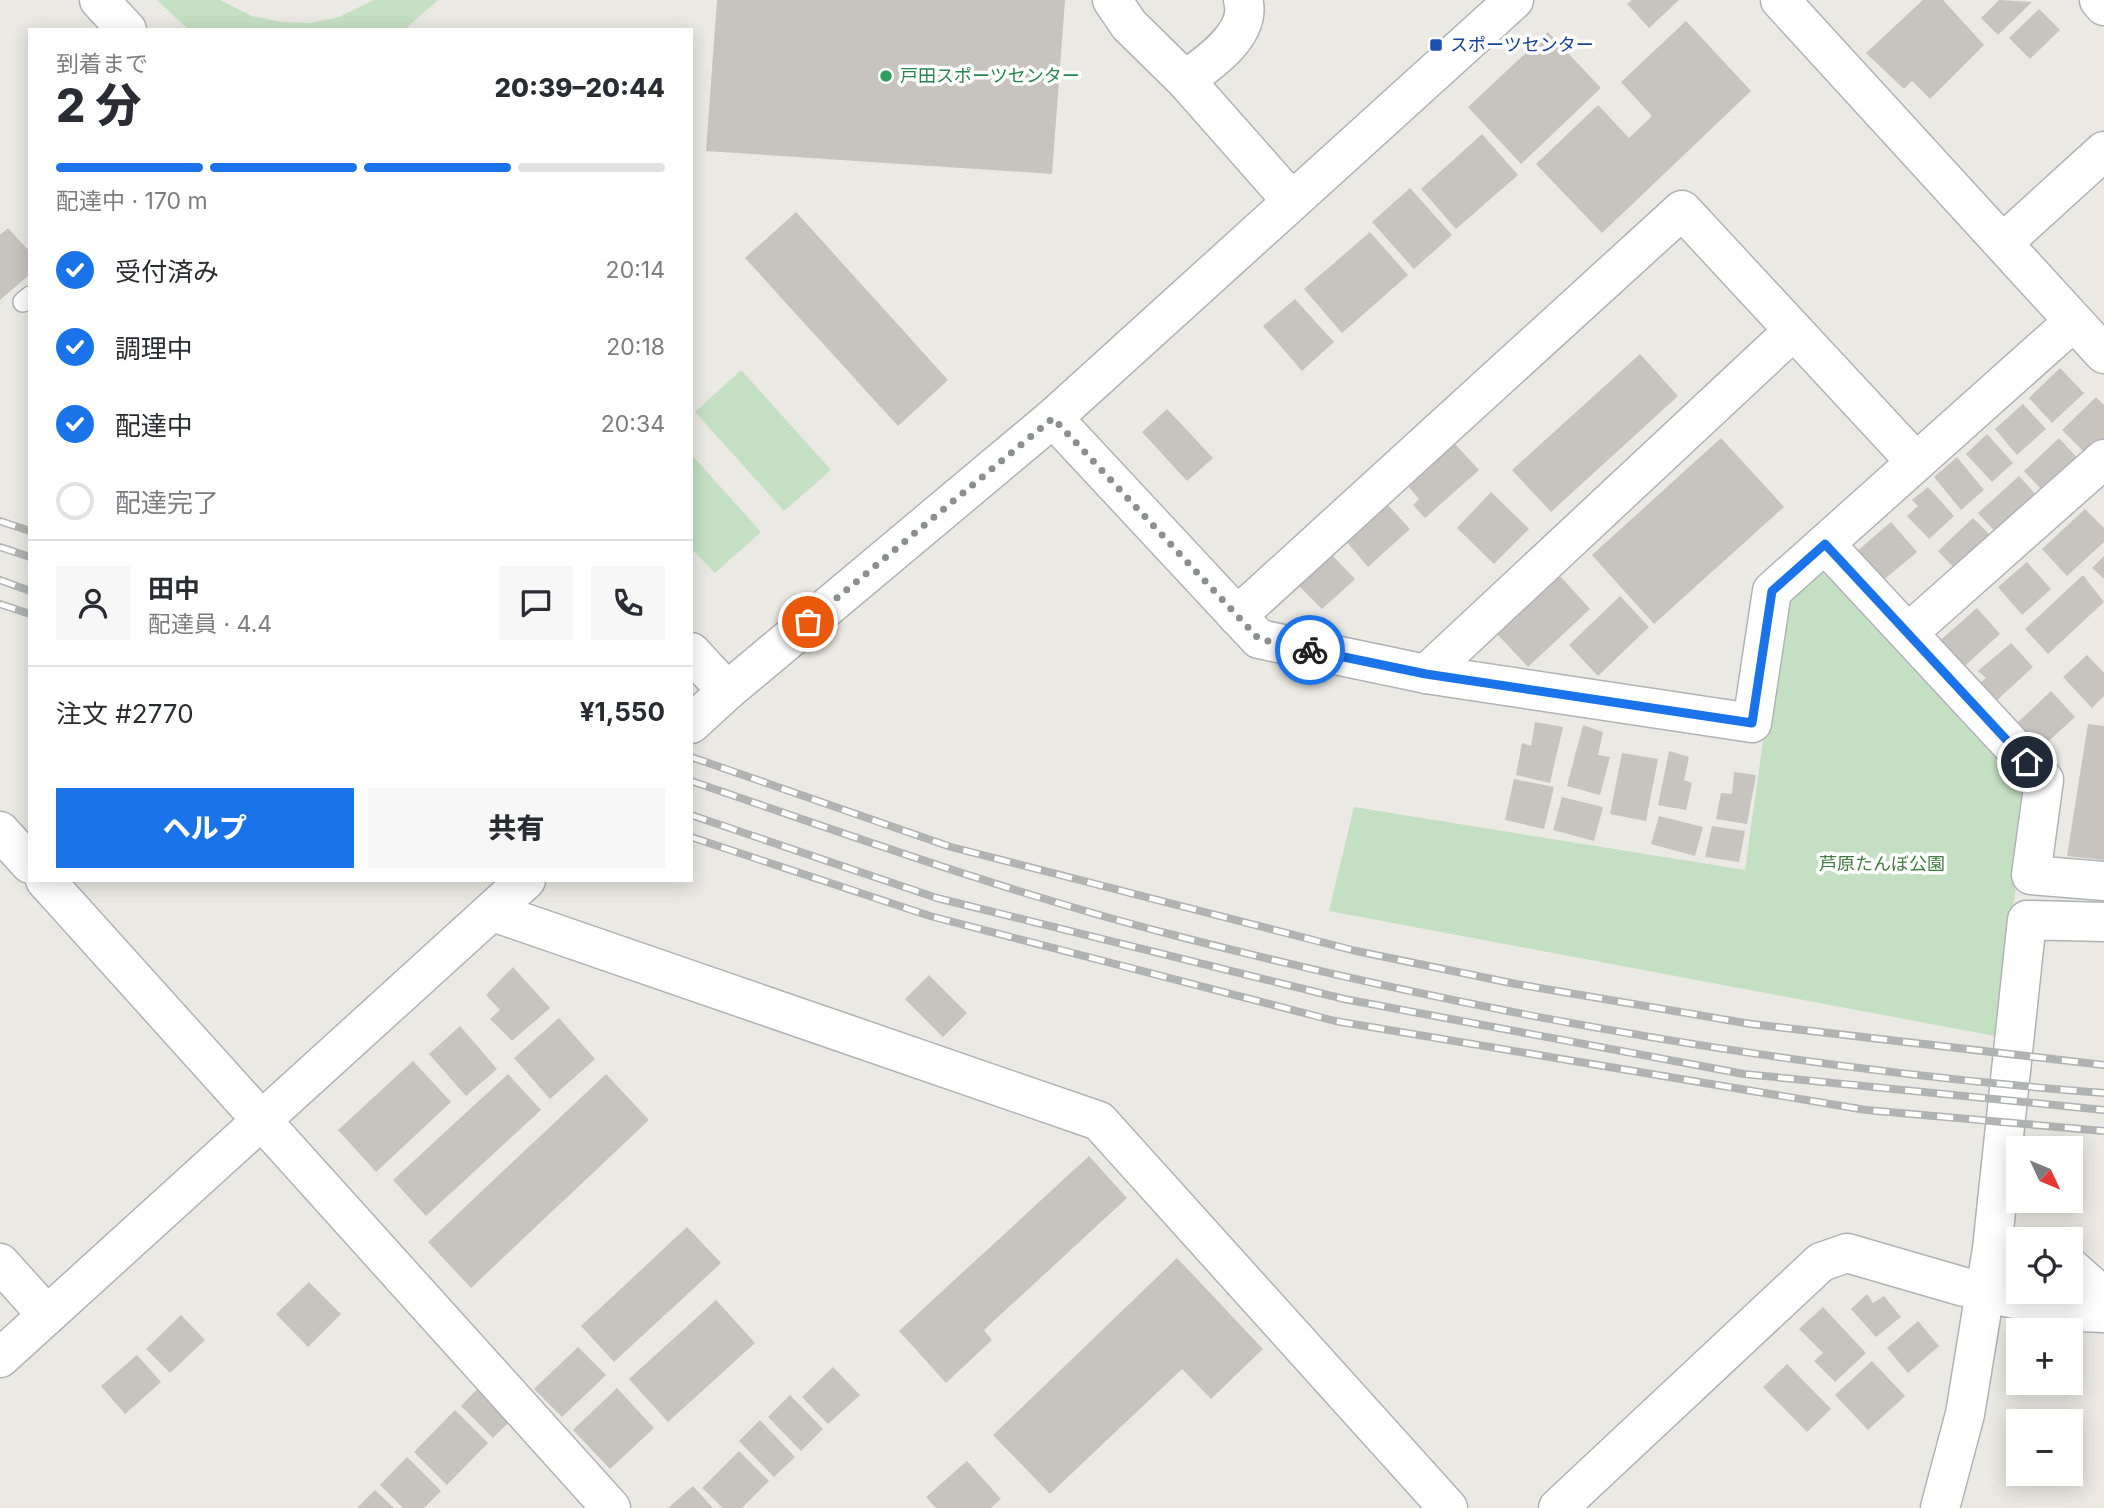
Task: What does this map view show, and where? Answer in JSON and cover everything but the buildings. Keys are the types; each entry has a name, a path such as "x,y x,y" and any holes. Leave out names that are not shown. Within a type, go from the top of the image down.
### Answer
{"street":[{"path":"99,0 125,28"},
{"path":"1112,0 1129,25 1185,80 1291,200"},
{"path":"1185,80 1211,62 1238,31 1243,0"},
{"path":"693,722 1053,418 1514,0"},
{"path":"1780,0 2004,242 2104,355"},
{"path":"2099,0 2104,6"},
{"path":"2004,242 2104,152"},
{"path":"1237,616 1682,210 1915,461"},
{"path":"1053,418 1259,639 1426,674 1752,723 1772,591 2073,322"},
{"path":"1426,674 1793,331"},
{"path":"1908,633 2104,459"},
{"path":"1825,544 2044,780 2031,875 2104,881"},
{"path":"693,654 727,691"},
{"path":"0,831 28,862"},
{"path":"47,882 611,1508"},
{"path":"0,1358 524,882"},
{"path":"493,912 1098,1121 1448,1508"},
{"path":"1940,1508 2005,1252 2027,920 2104,922"},
{"path":"1558,1508 1821,1262 1847,1253 1982,1291 2077,1312 2104,1311 2096,1290 2083,1278"},
{"path":"0,1263 47,1315"}],"green space":[{"path":"157,0 220,0 252,16 281,22 311,23 339,17 374,0 438,0 406,28 187,28"},
{"path":"741,370 831,470 784,511 695,412"},
{"path":"693,456 761,532 715,573 693,550"},
{"name":"芦原たんぼ公園","path":"1824,564 2029,792 1995,1036 1329,911 1354,807 1745,870 1782,606"}],"railway":[{"path":"0,521 28,530"},
{"path":"0,547 28,556"},
{"path":"0,580 28,590"},
{"path":"0,604 28,613"},
{"path":"693,758 951,847 1356,951 1516,984 1751,1024 2104,1065"},
{"path":"693,782 932,863 1115,920 1406,990 1521,1014 1753,1053 1987,1083 2104,1093"},
{"path":"693,816 937,898 1344,999 1744,1074 2104,1110"},
{"path":"693,838 930,916 1335,1021 1866,1110 2104,1131"}],"way so far":[{"path":"808,622 1053,418 1259,639 1310,650"}],"place":[{"name":"スポーツセンター","path":"1436,45"},
{"name":"戸田スポーツセンター","path":"886,76"}],"route":[{"path":"1310,650 1426,674 1752,723 1772,591 1825,544 2027,762"}]}
